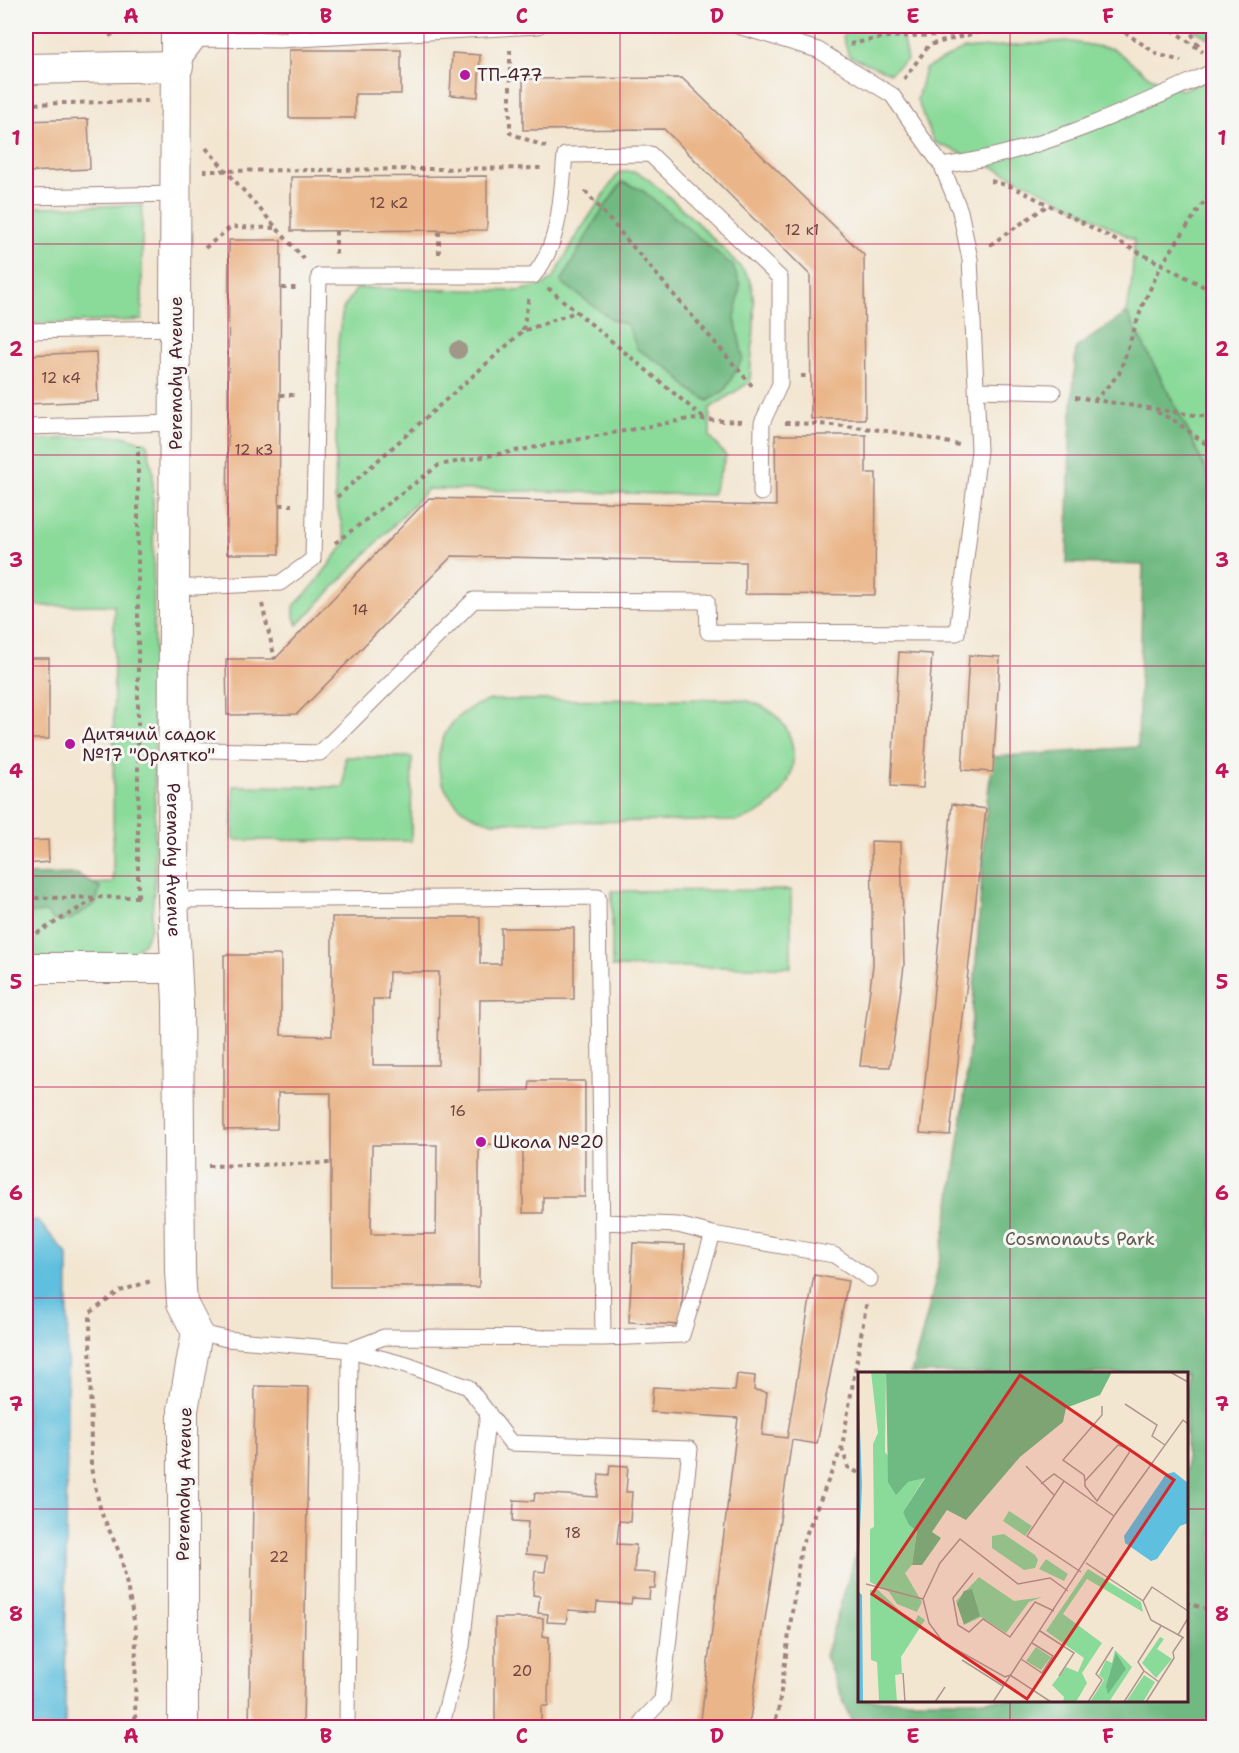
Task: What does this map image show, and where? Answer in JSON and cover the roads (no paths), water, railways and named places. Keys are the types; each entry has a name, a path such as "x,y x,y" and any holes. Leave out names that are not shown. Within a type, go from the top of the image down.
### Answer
{"street":[{"name":"Peremohy Avenue","path":"176,26 178,66 173,900 180,1271 182,1303 198,1332 183,1410 183,1728"},
{"path":"26,69 178,66"},
{"path":"26,968 176,968"}],"lane":[{"path":"178,66 199,39 279,40 538,26"},
{"path":"173,749 320,753 474,600 707,602 708,632 957,633 979,450 970,258 960,211 942,166 892,95 818,50 738,26"},
{"path":"942,166 1027,149 1125,111 1210,65"},
{"path":"174,588 280,583 313,559 319,276 532,276 542,266 558,224 565,161 650,154 780,279 780,384 762,423 761,493"},
{"path":"26,197 177,194"},
{"path":"26,331 176,328"},
{"path":"977,390 1053,392"},
{"path":"26,427 176,423"},
{"path":"173,900 598,897 603,1338"},
{"path":"603,1222 678,1225 713,1234 834,1255 870,1279"},
{"path":"350,1350 384,1337 603,1338 682,1335 713,1234"},
{"path":"198,1332 227,1339 350,1350 407,1365 468,1387 511,1443 690,1449 662,1700 643,1720 643,1728"},
{"path":"347,1728 350,1350"},
{"path":"441,1728 462,1646 488,1412"}],"water":[{"path":"26,1220 37,1220 68,1255 65,1727 26,1727"}],"place":[{"name":"ТП-477","path":"465,75"},
{"name":"Дитячий садок №17 \"Орлятко\"","path":"70,744"},
{"name":"Школа №20","path":"481,1142"}],"park label":[{"name":"Cosmonauts Park","path":"1080,1239"}]}
